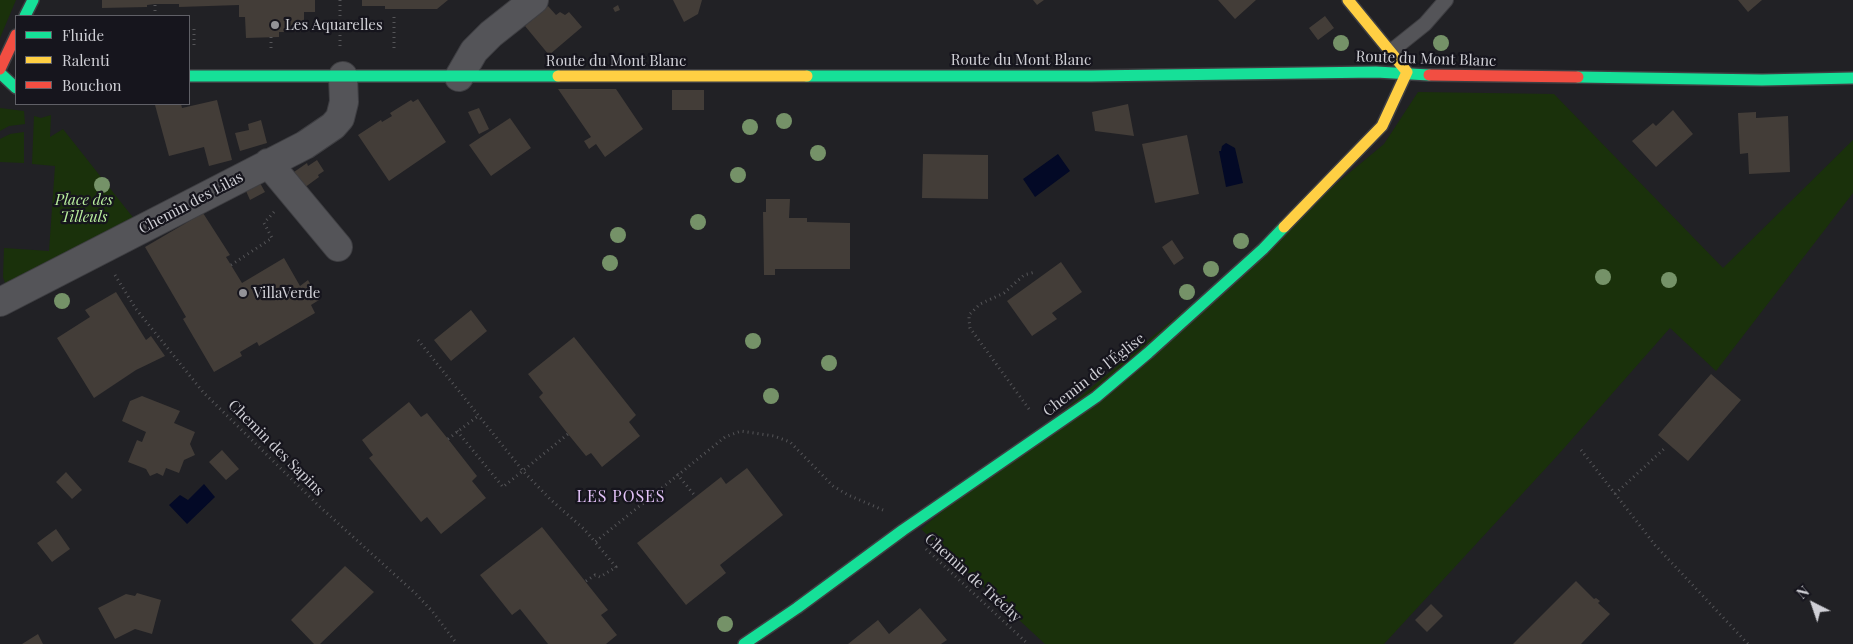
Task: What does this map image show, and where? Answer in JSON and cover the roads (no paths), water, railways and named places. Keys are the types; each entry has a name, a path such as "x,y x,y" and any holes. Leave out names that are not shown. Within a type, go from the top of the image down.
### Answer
{"street":[{"path":"26,15 33,0"},
{"path":"459,76 478,47 491,34 534,0"},
{"path":"1348,0 1408,72"},
{"path":"15,38 0,71 15,87"},
{"name":"Route du Mont Blanc","path":"190,76 1091,76 1408,72 1439,76 1762,80 1853,78"},
{"name":"Chemin de l'Église","path":"744,644 797,608 903,530 1088,403 1148,353 1263,249 1382,126 1398,89 1408,72"},
{"name":"Chemin des Lilas","path":"0,302 305,145 336,122 343,110 343,76"},
{"path":"268,163 338,247"}],"lane":[{"path":"1390,52 1425,24 1446,0"}],"water":[{"path":"1226,143 1235,148 1243,183 1226,187 1219,151 1221,151 1222,146"},
{"path":"1058,154 1070,171 1035,197 1023,179"},
{"path":"204,484 215,497 187,524 169,505 180,495 188,500"}],"place":[{"name":"Les Aquarelles","path":"275,25"},
{"name":"VillaVerde","path":"243,293"}],"district":[{"name":"LES POSES","path":"621,497"}],"park label":[{"name":"Place des Tilleuls","path":"84,208"}]}
